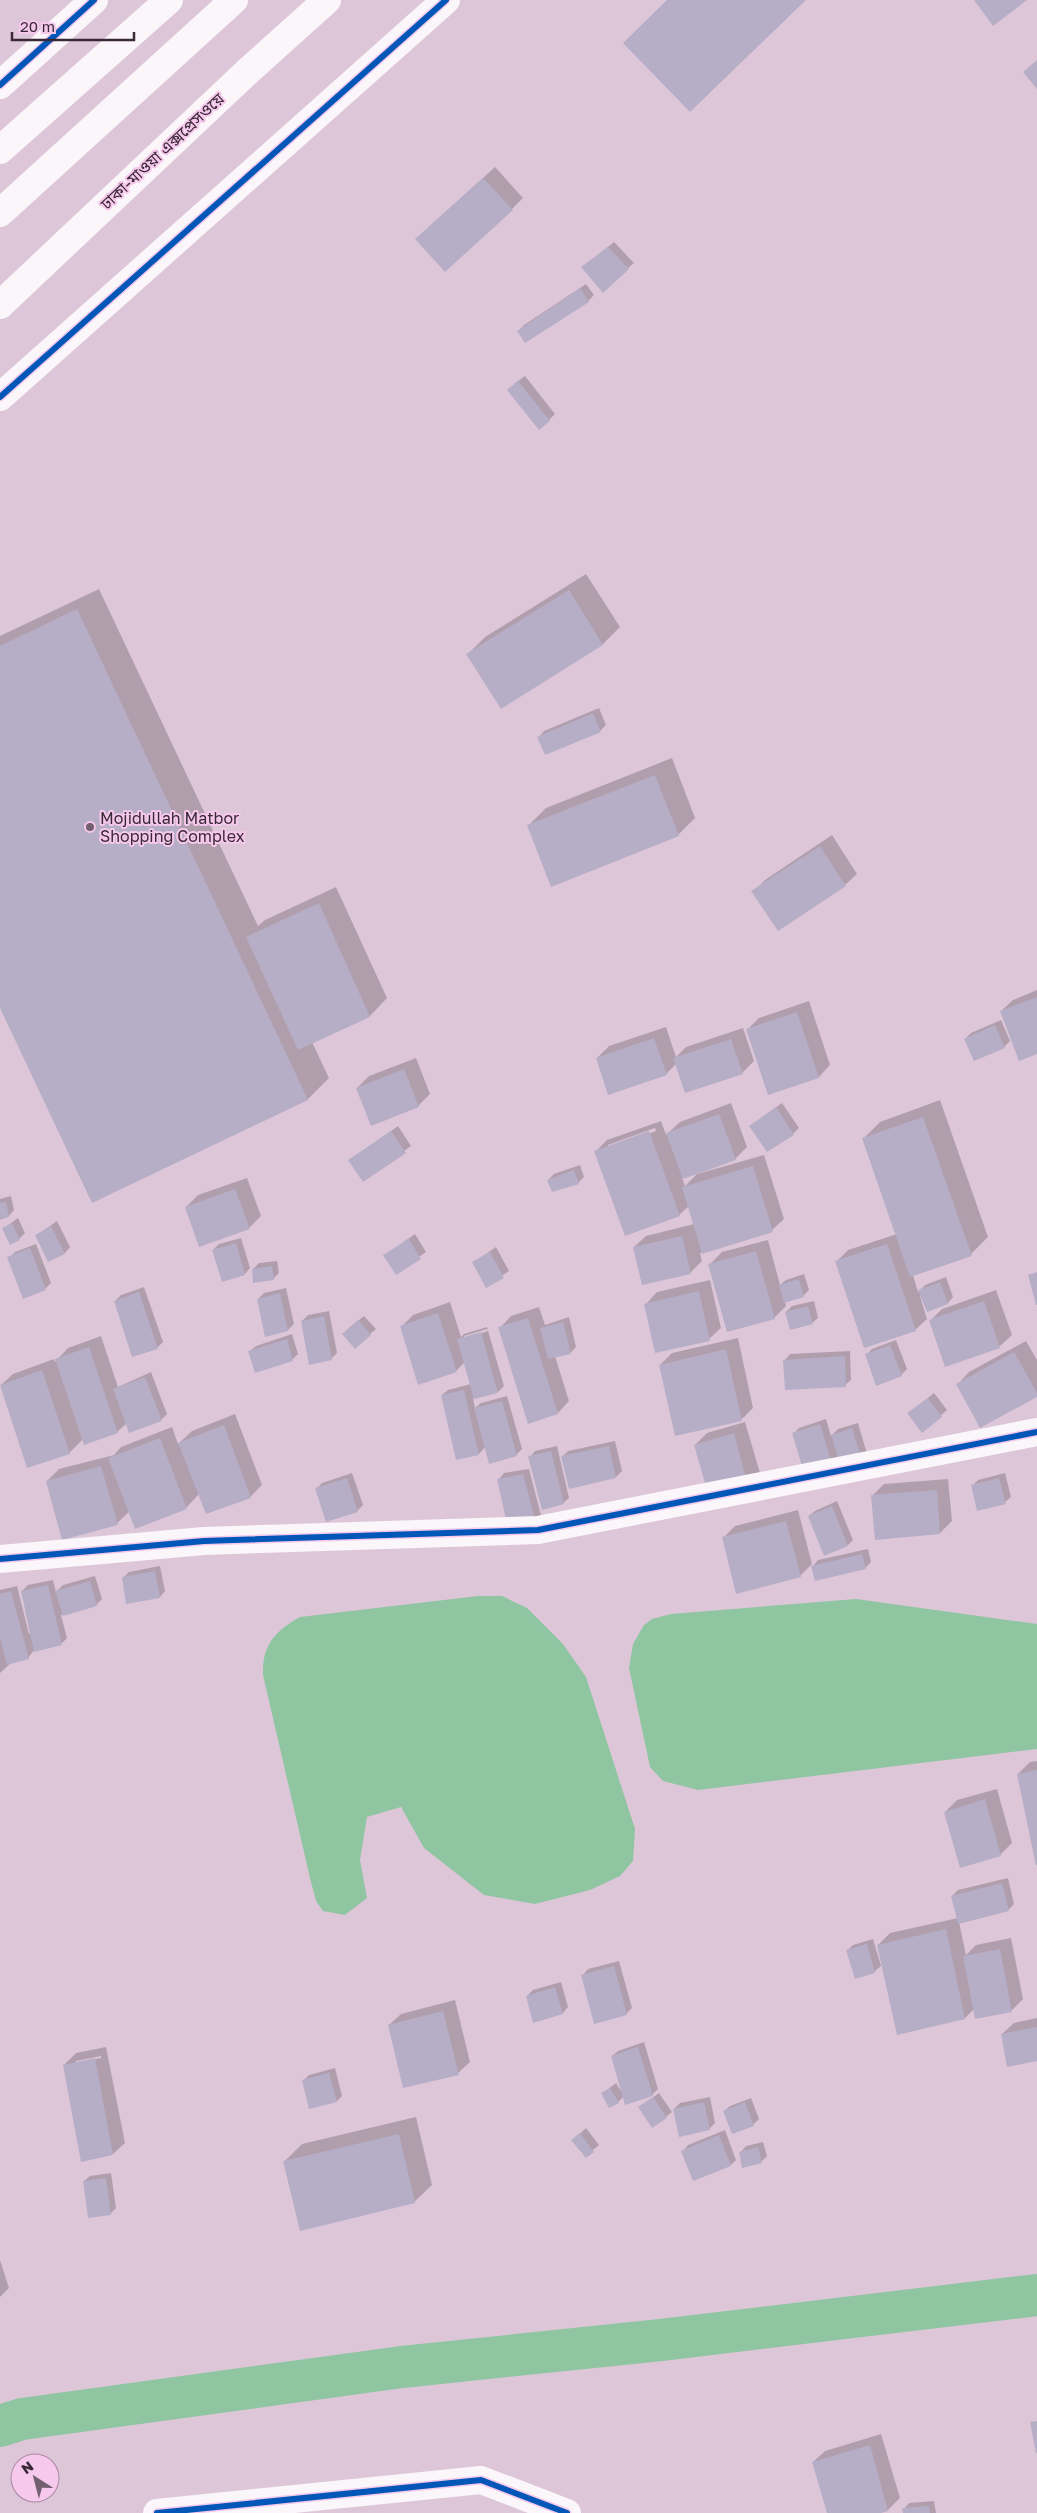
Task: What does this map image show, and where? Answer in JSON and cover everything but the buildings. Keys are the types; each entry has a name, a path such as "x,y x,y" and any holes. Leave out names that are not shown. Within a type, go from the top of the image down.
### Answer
{"main road":[{"path":"0,84 94,0"},
{"path":"0,150 169,0"},
{"path":"0,213 234,0"},
{"name":"ঢাকা-মাওয়া এক্সপ্রেসওয়ে","path":"0,305 246,72 327,0"},
{"path":"0,397 446,0"},
{"path":"0,1559 204,1541 538,1530 1037,1432"},
{"path":"157,2513 481,2480 567,2513"}],"shaded area":[{"path":"478,1596 502,1596 527,1608 563,1644 586,1677 635,1829 633,1861 620,1876 590,1890 535,1904 484,1895 424,1848 401,1807 367,1817 360,1860 367,1898 345,1915 323,1911 316,1901 310,1878 263,1675 263,1664 268,1647 277,1634 300,1617"},
{"path":"856,1599 1037,1624 1037,1749 698,1790 663,1781 650,1767 629,1668 633,1644 644,1625 652,1619 671,1614"}],"waterway":[{"path":"0,2426 22,2419 402,2367 661,2340 1037,2295"}],"cycle path":[{"path":"0,85 94,0"},
{"path":"0,397 446,0"},
{"path":"0,1559 204,1541 538,1530 1037,1432"},
{"path":"157,2513 481,2480 567,2513"}],"place":[{"name":"Mojidullah Matbor Shopping Complex","path":"90,827"}]}
